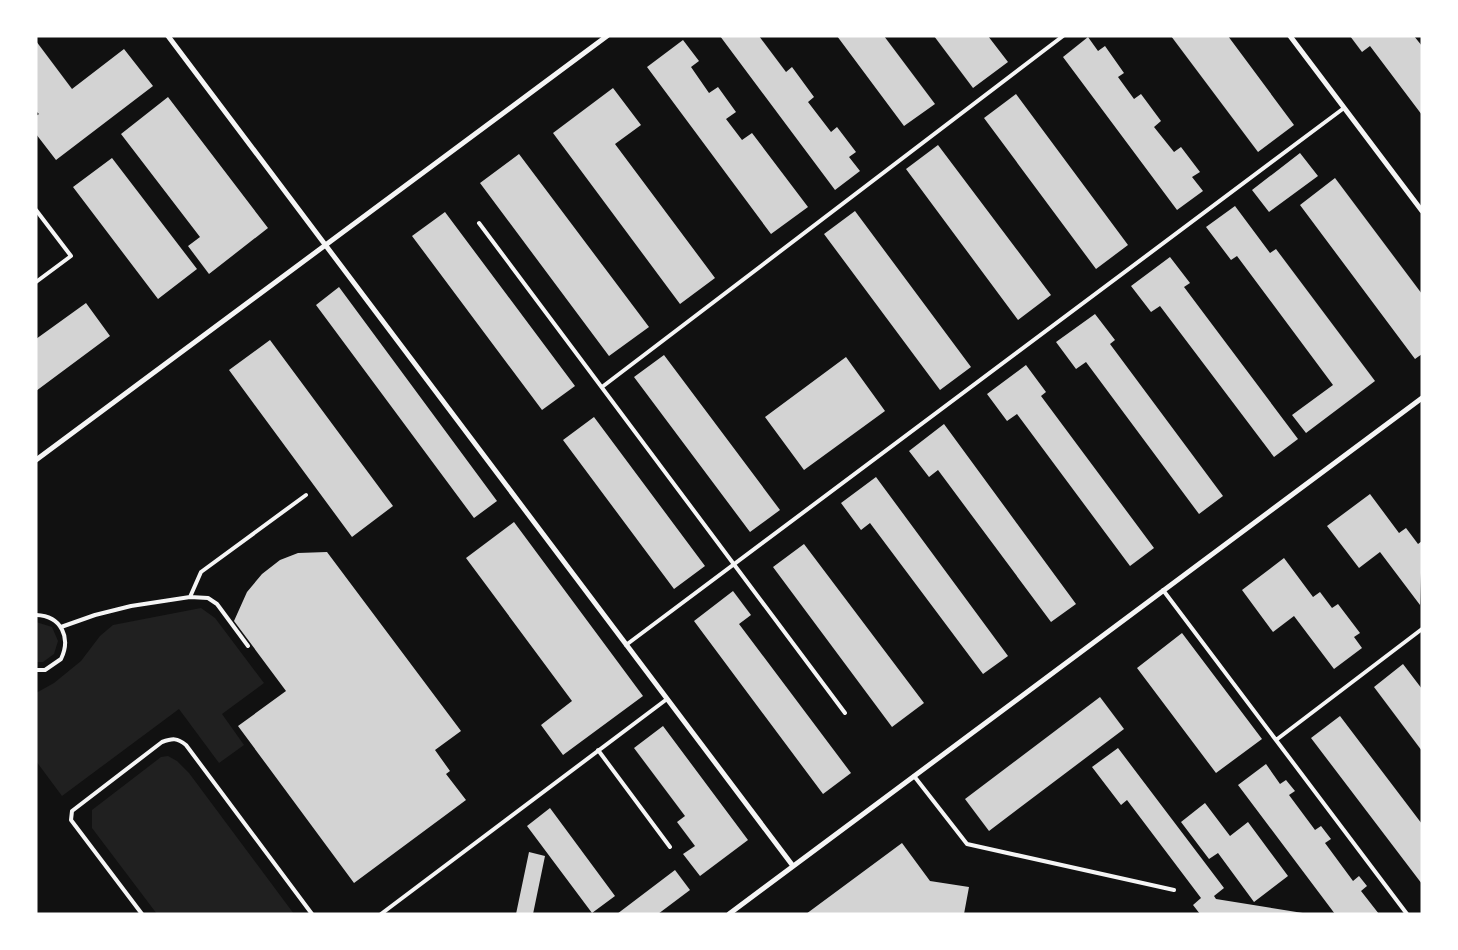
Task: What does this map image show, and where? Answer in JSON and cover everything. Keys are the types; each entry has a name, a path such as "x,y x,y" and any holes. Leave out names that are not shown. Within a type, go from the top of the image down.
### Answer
{"street":[{"path":"168,36 793,866"},
{"path":"36,460 607,36"},
{"path":"1290,36 1422,211"},
{"path":"729,914 1422,398"}],"lane":[{"path":"602,388 1063,36"},
{"path":"626,645 1344,108"},
{"path":"36,210 71,256 36,282"},
{"path":"479,222 845,713"},
{"path":"190,597 201,572 306,495"},
{"path":"1163,590 1407,914"},
{"path":"61,627 95,615 131,606 190,597 208,598 217,604 248,646"},
{"path":"36,614 48,616 61,627 66,640 61,659 45,670 36,670"},
{"path":"1276,740 1422,629"},
{"path":"381,914 667,698"},
{"path":"142,914 71,820 72,810 162,742 173,738 177,738 186,745 312,914"},
{"path":"598,750 670,846"},
{"path":"914,776 967,844 1174,890"}],"shaded area":[{"path":"201,608 215,618 264,683 222,714 244,745 219,763 179,709 62,796 36,761 36,693 54,683 81,661 100,636 113,625"},
{"path":"36,622 52,627 58,641 54,654 43,662 36,662"},
{"path":"168,756 177,761 189,773 294,914 157,914 92,828 92,810 161,757"}],"building":[{"path":"720,36 759,36 786,72 792,67 814,97 808,102 831,132 837,127 856,152 849,157 860,171 835,190"},
{"path":"837,36 884,36 935,104 904,126"},
{"path":"934,36 988,36 1008,62 973,88"},
{"path":"1171,36 1228,36 1294,125 1258,152"},
{"path":"1350,36 1414,36 1422,46 1422,115 1370,46 1362,52"},
{"path":"1088,37 1098,51 1105,46 1124,73 1118,77 1134,99 1141,94 1161,121 1154,127 1174,152 1181,147 1200,172 1192,177 1203,191 1177,210 1063,57"},
{"path":"683,40 699,61 691,67 709,93 718,87 736,112 726,119 742,140 752,133 808,207 771,234 647,67"},
{"path":"36,41 72,89 124,49 153,86 56,160 36,134 36,116 39,114 36,111"},
{"path":"613,88 641,125 615,144 715,278 680,304 553,133"},
{"path":"1016,94 1128,245 1096,269 984,118"},
{"path":"168,97 268,228 209,274 188,246 200,237 121,134"},
{"path":"938,145 1051,295 1018,320 906,169"},
{"path":"1300,153 1318,176 1269,212 1252,190"},
{"path":"519,154 649,327 609,356 480,183"},
{"path":"112,158 197,269 158,299 73,187"},
{"path":"1335,178 1422,294 1422,354 1415,359 1300,205"},
{"path":"1235,206 1270,253 1276,249 1375,381 1306,433 1292,415 1333,385 1237,256 1231,260 1206,227"},
{"path":"855,211 971,367 940,390 824,234"},
{"path":"445,212 575,386 542,410 412,236"},
{"path":"1170,257 1190,283 1184,287 1298,439 1274,457 1160,306 1151,312 1131,286"},
{"path":"339,287 497,501 474,518 316,305"},
{"path":"86,303 110,336 36,391 36,339"},
{"path":"1095,314 1115,340 1110,344 1223,496 1199,514 1086,362 1076,369 1056,342"},
{"path":"270,340 393,506 352,537 229,370"},
{"path":"664,355 780,510 750,532 634,377"},
{"path":"846,357 885,411 804,470 765,417"},
{"path":"1026,365 1046,392 1041,396 1154,548 1130,566 1017,414 1007,421 987,394"},
{"path":"594,417 705,566 674,589 563,440"},
{"path":"944,424 1076,604 1051,622 938,470 929,477 909,451"},
{"path":"876,477 1008,656 983,674 870,523 861,530 841,503"},
{"path":"1370,494 1399,533 1406,528 1418,544 1422,541 1420,605 1380,552 1359,568 1327,526"},
{"path":"514,522 643,696 563,755 541,725 572,701 466,558"},
{"path":"804,544 924,703 892,727 773,567"},
{"path":"327,552 461,731 435,750 450,771 446,774 466,800 354,883 238,726 286,691 234,621 247,592 262,574 280,560 298,553"},
{"path":"1284,558 1313,597 1320,592 1332,608 1338,604 1360,633 1354,637 1362,648 1334,669 1294,616 1273,632 1242,590"},
{"path":"733,591 751,615 739,624 851,773 823,794 694,621"},
{"path":"1182,633 1262,739 1216,773 1137,668"},
{"path":"1403,664 1422,689 1422,751 1374,687"},
{"path":"1100,697 1124,729 989,831 965,799"},
{"path":"1340,716 1422,824 1422,884 1311,738"},
{"path":"663,726 748,840 700,876 683,854 695,846 677,822 685,816 634,748"},
{"path":"1118,748 1224,888 1214,896 1216,899 1309,914 1200,914 1193,905 1201,898 1127,800 1121,805 1092,767"},
{"path":"1266,764 1280,784 1286,780 1295,791 1289,795 1315,830 1321,826 1331,839 1325,843 1353,881 1359,876 1367,886 1361,891 1379,914 1335,914 1238,785"},
{"path":"1205,803 1230,836 1248,822 1288,876 1254,902 1218,853 1209,859 1181,822"},
{"path":"550,808 615,896 592,913 527,826"},
{"path":"902,843 930,881 969,887 964,914 806,914"},
{"path":"529,852 545,856 533,914 516,914"},
{"path":"675,870 690,890 658,914 617,914"}]}
